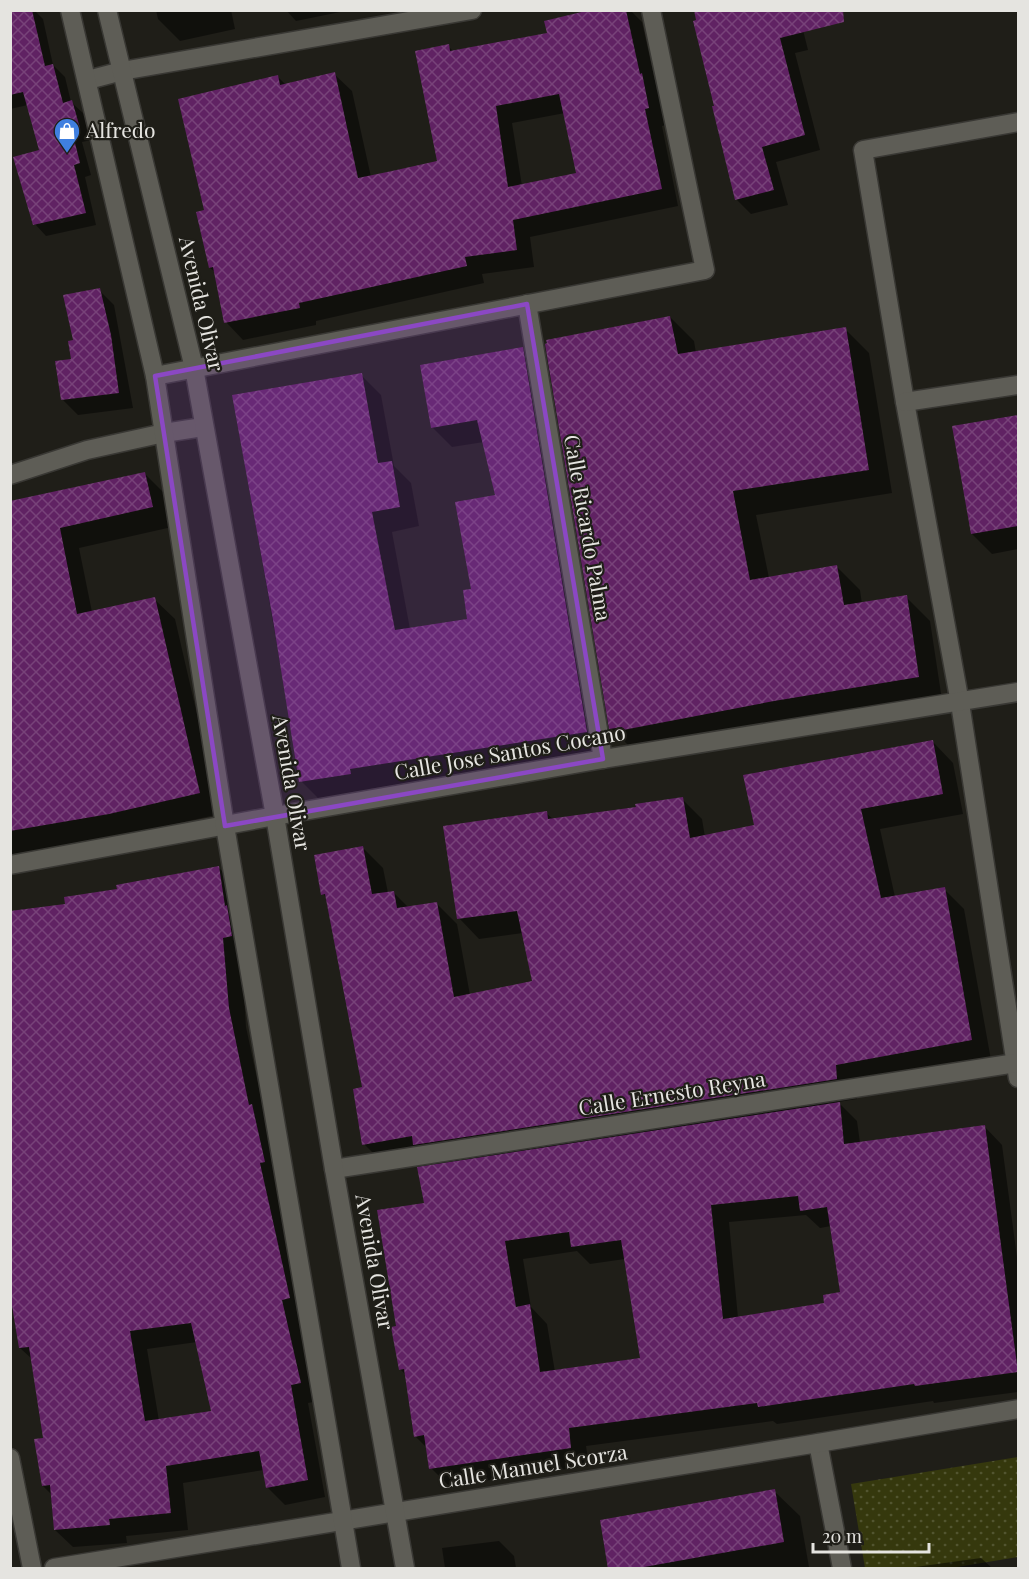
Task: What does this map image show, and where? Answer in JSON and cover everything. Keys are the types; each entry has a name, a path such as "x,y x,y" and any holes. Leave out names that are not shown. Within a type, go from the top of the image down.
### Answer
{"street":[{"path":"70,10 155,376 225,826 351,1569"},
{"name":"Avenida Olivar","path":"107,10 194,368 275,816 334,1169 405,1569"},
{"path":"88,80 122,71 472,10"},
{"path":"155,376 705,270 651,10"},
{"path":"1017,1071 960,703 905,402 863,150 1018,122"},
{"name":"Calle Ricardo Palma","path":"527,304 603,759"},
{"path":"905,402 1018,385"},
{"path":"10,475 87,450 203,427"},
{"name":"Calle Jose Santos Cocano","path":"10,865 603,759 1018,692"},
{"name":"Calle Ernesto Reyna","path":"334,1169 1017,1071"},
{"name":"Calle Manuel Scorza","path":"54,1569 1018,1408"},
{"path":"818,1443 843,1569"},
{"path":"10,1458 32,1569"}],"highlighted area":[{"path":"527,304 603,759 225,826 155,376"}],"green space":[{"path":"1018,1457 1018,1557 951,1568 865,1568 851,1484"}],"building":[{"path":"10,10 32,10 45,66 53,64 63,103 72,100 80,128 72,131 80,163 74,165 86,213 33,225 13,157 39,150 23,92 10,95"},
{"path":"590,10 626,10 640,74 642,73 649,108 645,109 662,189 513,220 517,250 465,257 467,266 299,303 300,308 224,323 213,267 209,268 196,212 204,210 178,99 278,75 280,85 335,72 358,178 392,171 437,161 415,51 449,44 450,51 547,33 544,21","holes":["559,94 576,173 508,187 496,106"]},
{"path":"694,10 843,10 844,22 780,38 805,135 762,147 774,190 735,200 693,21 696,20"},
{"path":"100,288 111,335 119,393 61,400 55,361 71,359 68,341 73,340 63,295"},
{"path":"670,316 678,354 846,327 869,470 733,491 750,580 837,565 844,605 907,595 919,677 774,701 623,730 622,727 609,729 545,344 546,340"},
{"path":"523,347 587,732 350,769 351,774 299,782 273,620 232,395 362,373 378,463 392,461 400,507 372,512 395,630 467,619 463,590 471,589 455,502 495,495 477,420 431,428 420,365"},
{"path":"1018,415 1018,526 971,534 952,426"},
{"path":"145,472 153,507 60,528 77,614 155,597 200,793 109,814 10,831 10,501"},
{"path":"933,740 943,794 861,809 881,898 945,887 972,1040 836,1065 837,1079 413,1145 412,1136 362,1145 353,1089 362,1087 325,894 321,895 314,855 363,846 372,894 394,891 397,908 437,902 454,997 532,981 517,911 457,919 443,826 547,811 548,819 636,807 635,804 683,797 690,838 754,825 743,775"},
{"path":"219,866 232,936 223,938 229,1008 249,1105 252,1104 265,1162 260,1163 290,1298 282,1300 301,1383 291,1385 308,1480 266,1488 259,1451 166,1466 171,1513 109,1519 110,1525 54,1530 50,1485 42,1486 34,1439 43,1438 29,1347 19,1348 10,1294 10,911 65,904 64,897 117,889 116,885","holes":["191,1323 211,1411 145,1421 130,1331"]},
{"path":"840,1102 844,1144 985,1125 1018,1372 915,1386 914,1384 758,1407 757,1403 569,1428 571,1448 429,1469 424,1435 414,1437 404,1369 399,1370 391,1327 396,1326 377,1210 424,1203 417,1167","holes":["798,1196 800,1211 827,1207 840,1292 823,1295 824,1303 723,1319 711,1205","569,1232 571,1247 621,1240 640,1358 540,1372 530,1304 516,1307 505,1241"]},
{"path":"775,1489 784,1542 633,1569 608,1569 600,1520"}],"place":[{"name":"Alfredo","path":"67,154"}]}
